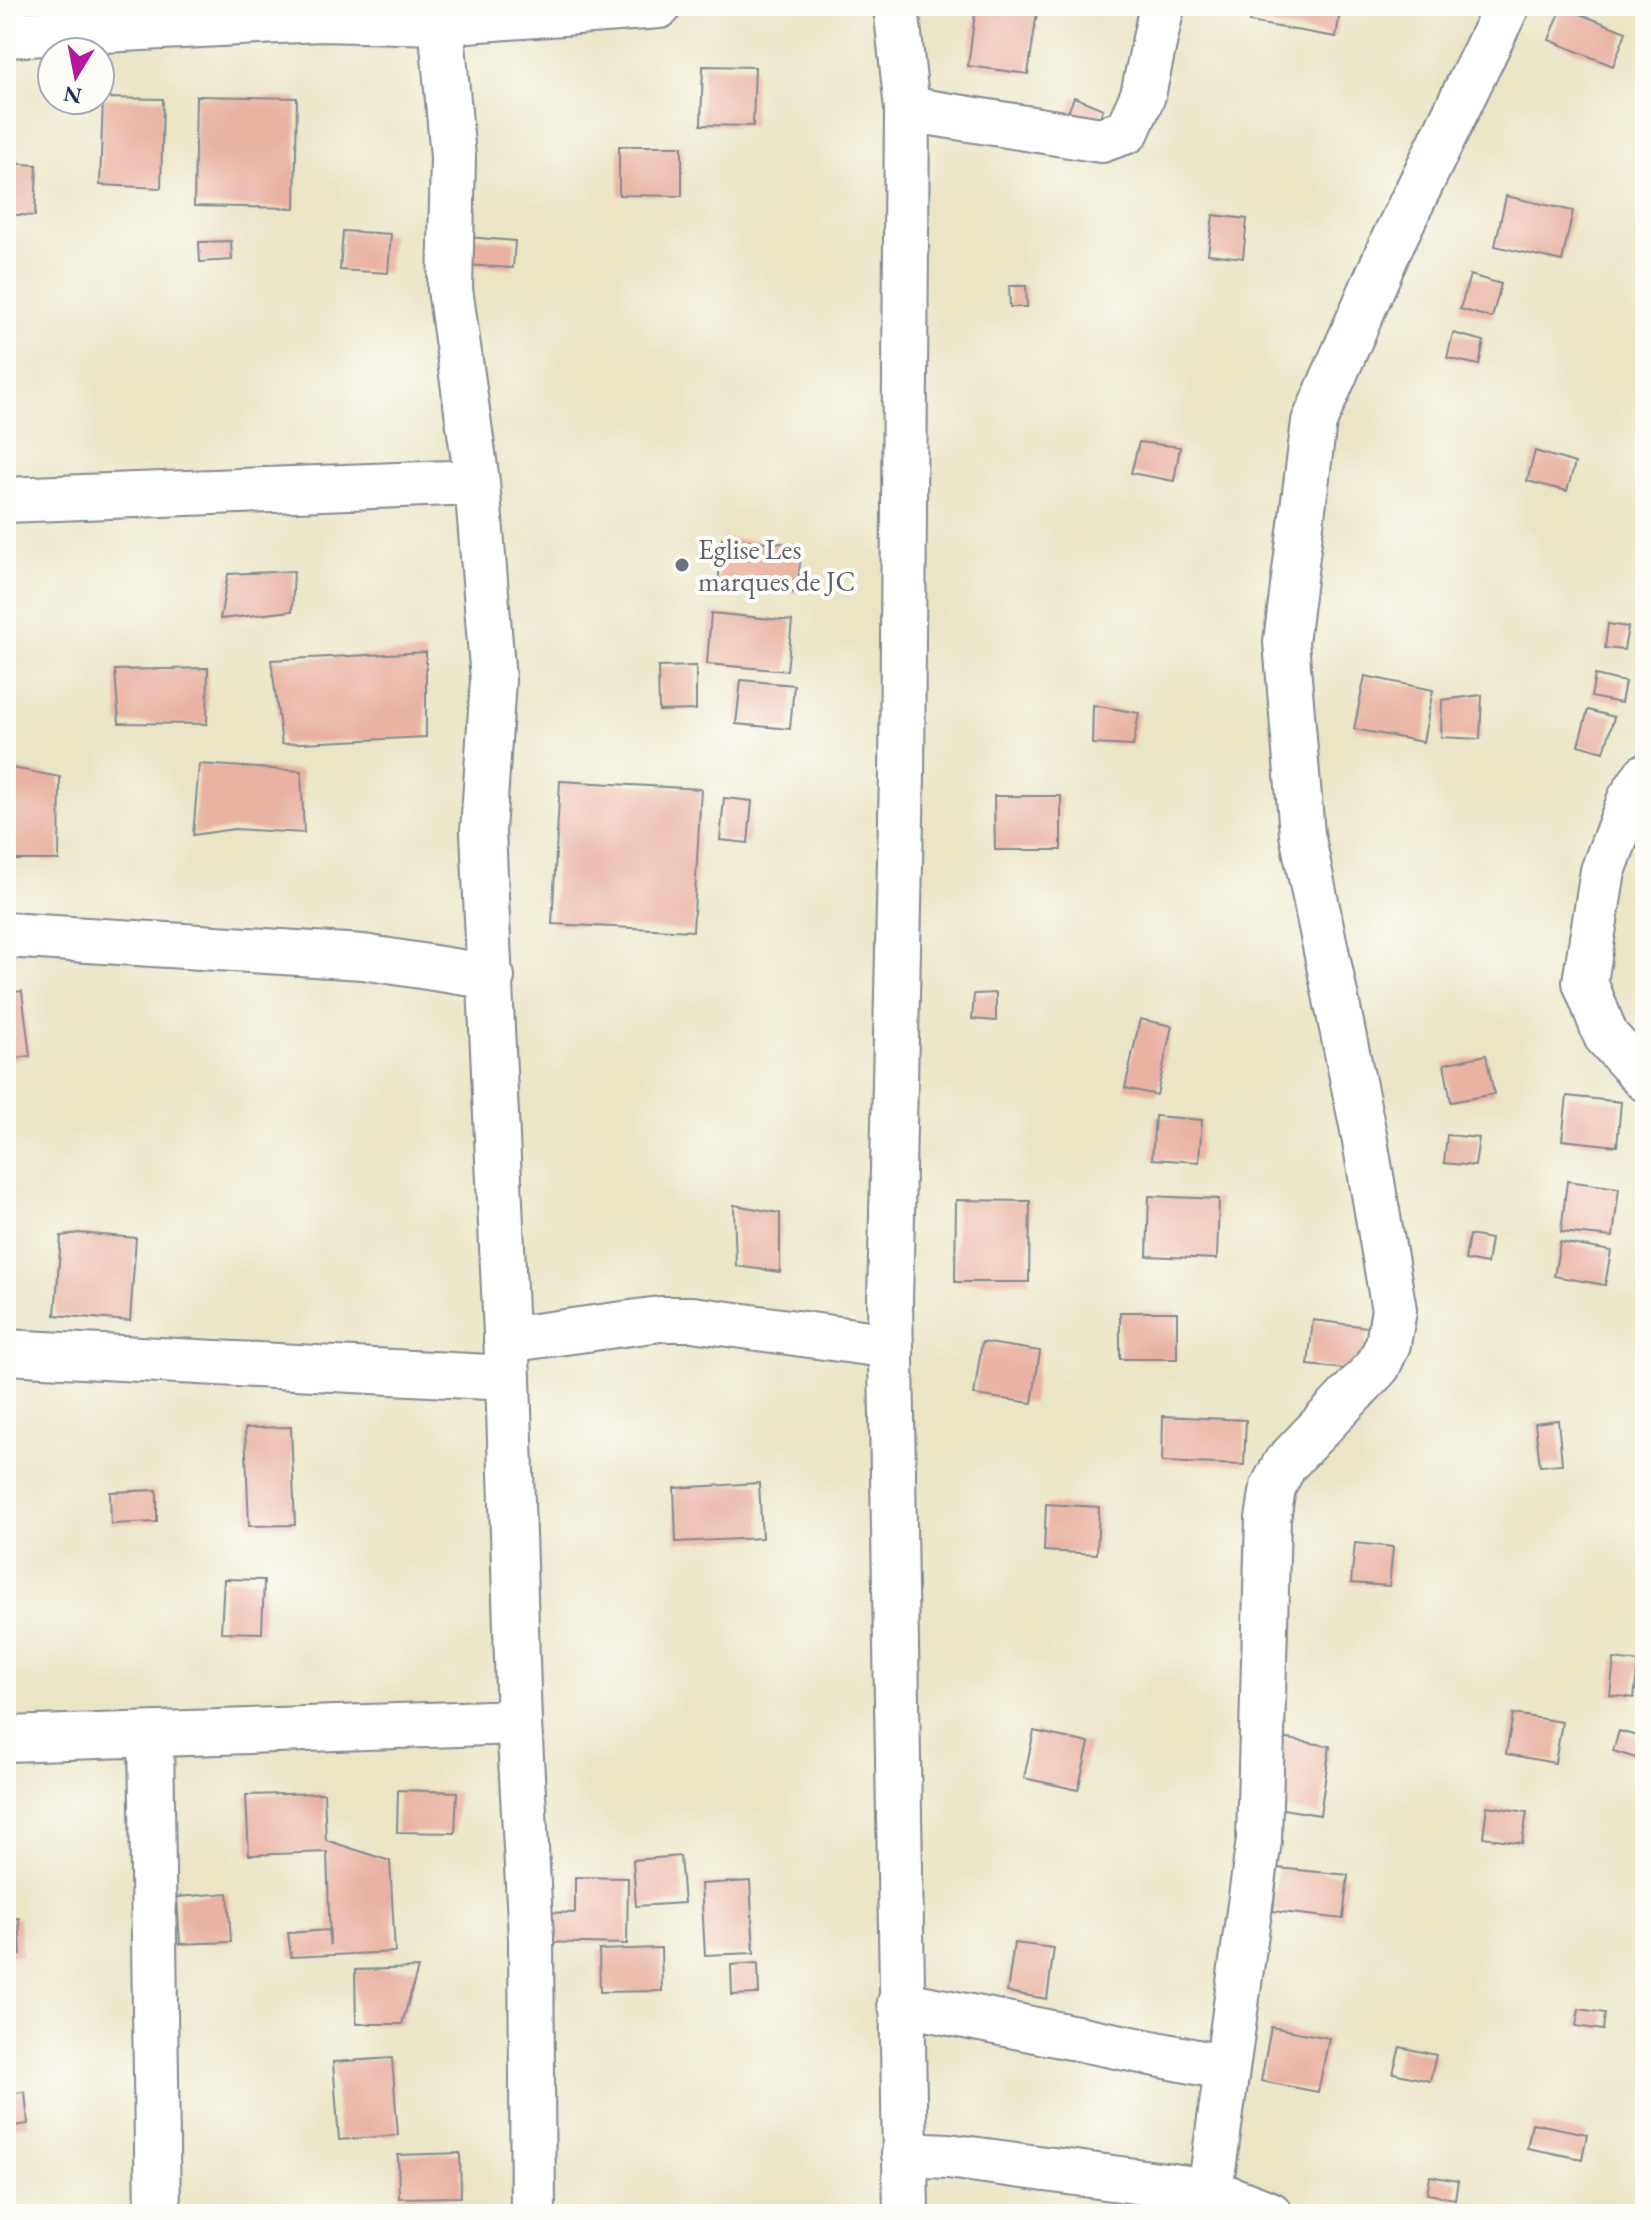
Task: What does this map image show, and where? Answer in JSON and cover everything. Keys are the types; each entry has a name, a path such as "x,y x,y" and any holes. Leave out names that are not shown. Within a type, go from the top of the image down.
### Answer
{"street":[{"path":"6,35 201,15 441,22 659,6"},
{"path":"896,6 907,109 902,774 891,1346 906,2214"},
{"path":"907,109 1101,140 1127,131 1143,95 1162,6"},
{"path":"1210,2191 1259,1840 1268,1519 1273,1487 1285,1464 1378,1366 1388,1344 1394,1310 1364,1135 1302,834 1286,642 1314,422 1392,243 1507,6"},
{"path":"441,22 453,157 450,289 477,482 493,680 483,831 492,977 519,1722 534,2033 533,2214"},
{"path":"6,500 477,482"},
{"path":"1645,776 1630,799 1603,871 1585,982 1606,1036 1645,1079"},
{"path":"6,935 363,957 492,977"},
{"path":"6,1352 507,1359 660,1319 692,1319 891,1346"},
{"path":"6,1739 519,1722"},
{"path":"151,1735 158,2214"},
{"path":"900,2003 1227,2068"},
{"path":"904,2154 948,2156 1210,2191 1270,2214"}],"building":[{"path":"976,6 1037,13 1028,74 968,66"},
{"path":"1252,6 1341,6 1336,37 1249,22"},
{"path":"1562,7 1626,32 1613,66 1549,40"},
{"path":"703,66 755,67 753,126 701,125"},
{"path":"196,96 297,98 295,208 194,206"},
{"path":"1074,97 1103,109 1094,132 1065,121"},
{"path":"116,98 163,99 161,188 100,185 102,116 116,116"},
{"path":"619,146 682,146 682,196 619,195"},
{"path":"6,163 37,165 35,216 6,214"},
{"path":"1506,196 1573,211 1562,261 1495,246"},
{"path":"1213,215 1247,219 1243,258 1208,254"},
{"path":"343,231 391,234 388,273 340,270"},
{"path":"467,237 515,241 513,268 465,265"},
{"path":"231,241 232,260 200,262 199,242"},
{"path":"1470,275 1501,284 1492,318 1460,309"},
{"path":"1009,286 1026,286 1027,307 1010,307"},
{"path":"1453,333 1484,341 1479,365 1447,358"},
{"path":"1139,442 1180,447 1174,481 1131,473"},
{"path":"1535,451 1575,463 1567,491 1527,481"},
{"path":"722,538 802,545 797,593 718,586"},
{"path":"294,571 292,611 220,619 228,574"},
{"path":"711,613 792,621 787,671 707,664"},
{"path":"1608,624 1628,627 1624,650 1605,648"},
{"path":"426,652 426,737 282,744 271,660"},
{"path":"696,666 696,710 659,711 658,667"},
{"path":"208,668 207,724 119,723 115,670"},
{"path":"1595,675 1625,682 1621,703 1591,697"},
{"path":"1365,676 1433,690 1423,742 1354,729"},
{"path":"741,680 794,685 790,729 736,724"},
{"path":"1482,695 1480,739 1441,737 1442,700"},
{"path":"1093,705 1139,713 1133,746 1092,744"},
{"path":"1588,710 1614,717 1604,752 1578,745"},
{"path":"199,764 301,771 304,833 234,829 193,835"},
{"path":"7,767 60,777 59,860 6,860"},
{"path":"560,781 701,789 693,931 552,924"},
{"path":"994,796 1061,796 1061,850 995,850"},
{"path":"724,798 752,801 748,843 720,840"},
{"path":"22,991 30,1056 6,1060 6,993"},
{"path":"996,993 996,1021 972,1019 974,994"},
{"path":"1140,1019 1172,1026 1157,1095 1125,1088"},
{"path":"1486,1055 1494,1094 1451,1102 1444,1064"},
{"path":"1567,1096 1621,1102 1617,1146 1562,1140"},
{"path":"1155,1116 1202,1120 1199,1162 1152,1159"},
{"path":"1447,1135 1479,1138 1475,1166 1444,1163"},
{"path":"1567,1181 1619,1188 1613,1237 1561,1232"},
{"path":"1149,1196 1219,1199 1217,1259 1147,1256"},
{"path":"956,1200 1030,1201 1029,1282 955,1282"},
{"path":"734,1205 780,1213 780,1272 736,1266"},
{"path":"78,1233 136,1238 130,1321 55,1315 61,1236"},
{"path":"1469,1235 1491,1239 1487,1264 1465,1260"},
{"path":"1560,1242 1611,1251 1605,1285 1554,1276"},
{"path":"1120,1312 1177,1312 1177,1359 1120,1359"},
{"path":"1313,1320 1368,1327 1363,1371 1308,1365"},
{"path":"982,1342 1040,1351 1032,1403 974,1395"},
{"path":"1163,1416 1246,1420 1244,1465 1162,1462"},
{"path":"1558,1420 1562,1464 1540,1466 1535,1423"},
{"path":"291,1427 295,1525 249,1526 245,1428"},
{"path":"759,1483 762,1538 676,1542 674,1488"},
{"path":"157,1490 157,1522 111,1524 110,1492"},
{"path":"1046,1504 1099,1507 1097,1554 1044,1551"},
{"path":"1355,1543 1393,1547 1389,1586 1351,1583"},
{"path":"224,1579 264,1580 262,1633 221,1632"},
{"path":"1614,1659 1638,1662 1634,1698 1610,1695"},
{"path":"1513,1714 1562,1722 1555,1763 1506,1754"},
{"path":"1034,1731 1089,1743 1078,1790 1024,1778"},
{"path":"1619,1731 1644,1738 1639,1759 1613,1751"},
{"path":"1281,1738 1330,1746 1320,1815 1270,1807"},
{"path":"398,1790 457,1792 455,1833 397,1832"},
{"path":"324,1793 326,1840 390,1861 395,1952 291,1957 288,1933 328,1930 330,1945 327,1852 249,1855 246,1795"},
{"path":"1487,1806 1527,1812 1522,1843 1483,1837"},
{"path":"680,1856 684,1903 636,1906 633,1860"},
{"path":"1278,1868 1348,1875 1343,1919 1273,1911"},
{"path":"575,1877 628,1878 627,1944 539,1942 540,1912 575,1913"},
{"path":"750,1881 754,1953 705,1955 701,1884"},
{"path":"228,1893 231,1942 180,1944 177,1897"},
{"path":"19,1918 21,1955 6,1956 6,1919"},
{"path":"1014,1943 1054,1948 1047,1999 1007,1992"},
{"path":"661,1948 662,1991 600,1992 599,1950"},
{"path":"758,1963 759,1994 732,1995 731,1965"},
{"path":"418,1968 402,2024 356,2024 355,1970"},
{"path":"1579,2009 1605,2013 1603,2030 1576,2026"},
{"path":"1271,2027 1329,2038 1318,2092 1261,2081"},
{"path":"1400,2047 1436,2055 1430,2081 1393,2073"},
{"path":"392,2058 398,2135 339,2140 333,2062"},
{"path":"25,2092 28,2124 6,2127 6,2094"},
{"path":"1532,2123 1587,2134 1582,2159 1527,2148"},
{"path":"460,2153 461,2197 399,2198 398,2155"},
{"path":"1430,2176 1458,2181 1455,2199 1427,2194"}],"place":[{"name":"Eglise Les marques de JC","path":"682,565"}]}
